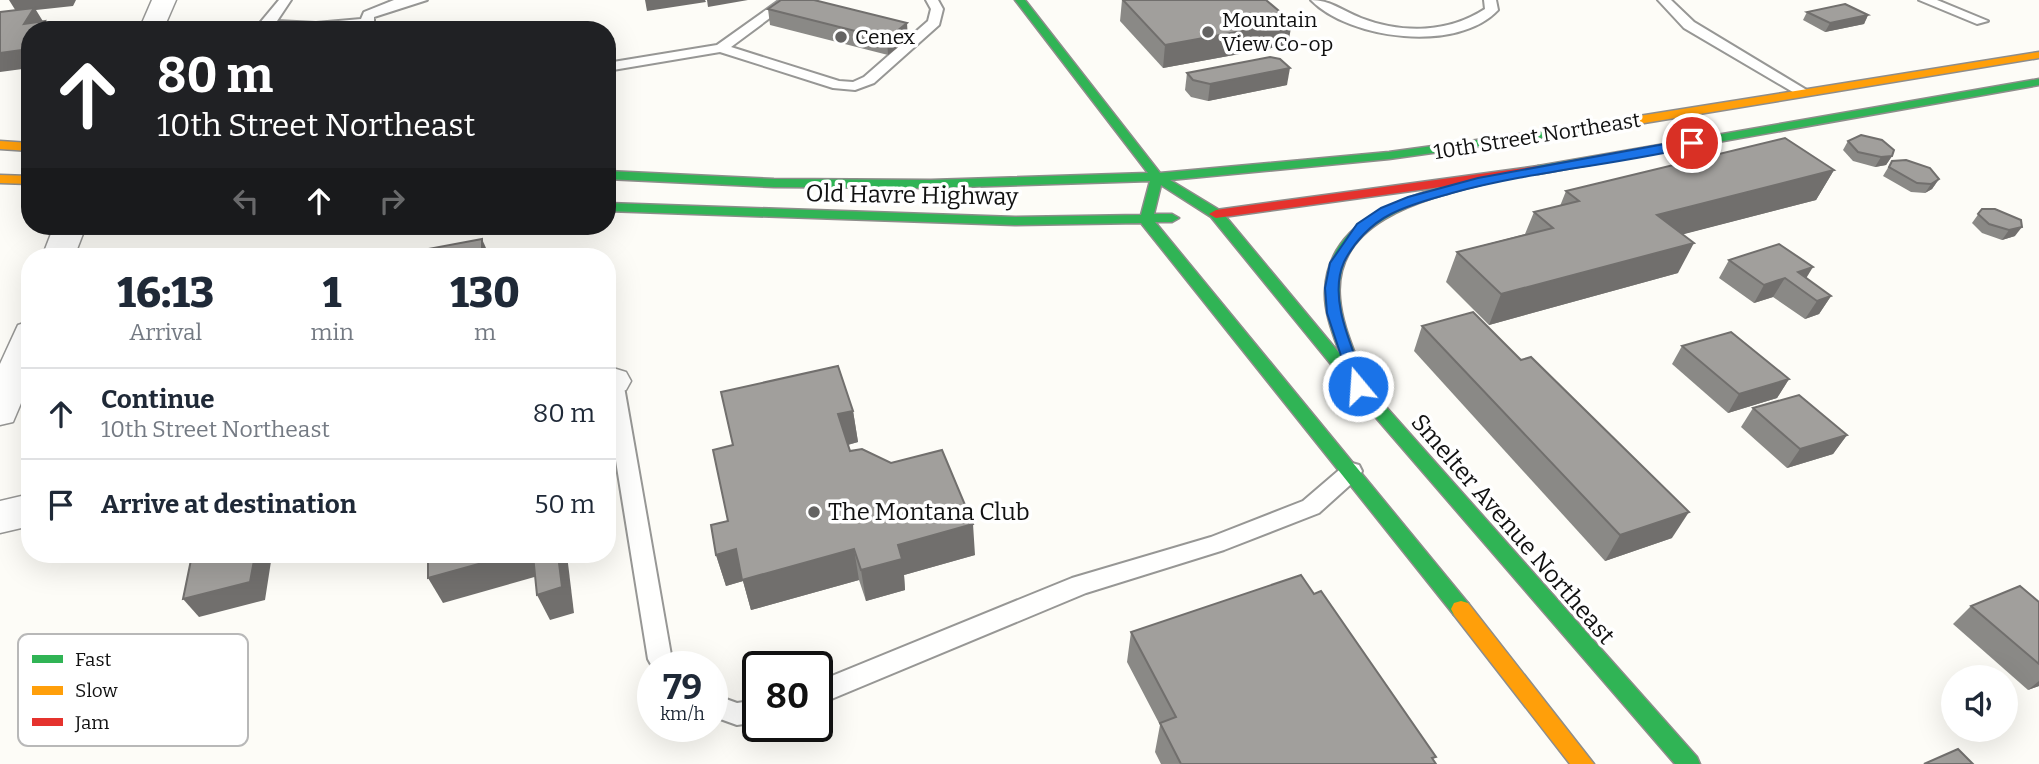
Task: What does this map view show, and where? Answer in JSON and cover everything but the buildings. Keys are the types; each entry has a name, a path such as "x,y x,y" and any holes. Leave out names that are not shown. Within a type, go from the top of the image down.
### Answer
{"main road":[{"name":"Smelter Avenue Northeast","path":"1020,0 1157,177 1216,214 1358,386 1689,764"},
{"name":"10th Street Northeast","path":"1157,177 1322,166 1470,148 2039,55"},
{"name":"10th Street Northeast","path":"1216,214 1483,180 2039,82"},
{"path":"0,145 21,146"},
{"name":"Old Havre Highway","path":"616,175 774,183 918,184 1157,177"},
{"path":"1157,177 1146,220 1352,471 1583,764"},
{"path":"0,179 21,180"},
{"path":"1358,386 1335,313 1332,288 1337,263 1348,243 1362,227 1386,211 1483,180"},
{"name":"Old Havre Highway","path":"616,207 1015,221 1146,220 1216,214"}],"street":[{"path":"155,21 164,0"},
{"path":"0,412 21,357"},
{"path":"0,517 21,512"}],"lane":[{"path":"268,21 285,0"},
{"path":"367,21 368,15 379,9 421,0"},
{"path":"616,66 721,48 788,0"},
{"path":"721,48 838,85 855,86 869,80 934,22 937,9 932,0"},
{"path":"1317,0 1355,21 1420,33 1476,23 1492,10 1490,0"},
{"path":"1664,0 1689,25 1802,92"},
{"path":"1925,0 1982,20"},
{"path":"616,414 659,651"},
{"path":"833,687 1080,585 1216,544 1311,507 1352,471"}],"traffic: fast":[{"path":"1020,0 1157,177 1389,156 1620,123"},
{"path":"1538,170 2039,82"},
{"path":"616,175 774,183 931,184 1157,177"},
{"path":"1157,177 1216,214 1358,386 1689,764"},
{"path":"1157,177 1146,220 1461,609"},
{"path":"1352,367 1332,298 1337,262 1349,242 1366,225 1410,201 1483,180"},
{"path":"616,207 1015,221 1172,218"}],"traffic: slow":[{"path":"1620,123 2039,55"},
{"path":"0,145 21,146"},
{"path":"0,179 21,180"},
{"path":"1461,609 1583,764"}],"traffic: jam":[{"path":"1216,214 1538,170"}],"place":[{"name":"Mountain View Co-op","path":"1208,32"},
{"name":"Cenex","path":"841,37"},
{"name":"The Montana Club","path":"814,512"}],"route":[{"path":"1358,386 1335,313 1332,288 1337,263 1348,243 1362,227 1386,211 1413,200 1483,180 1692,143"}]}
